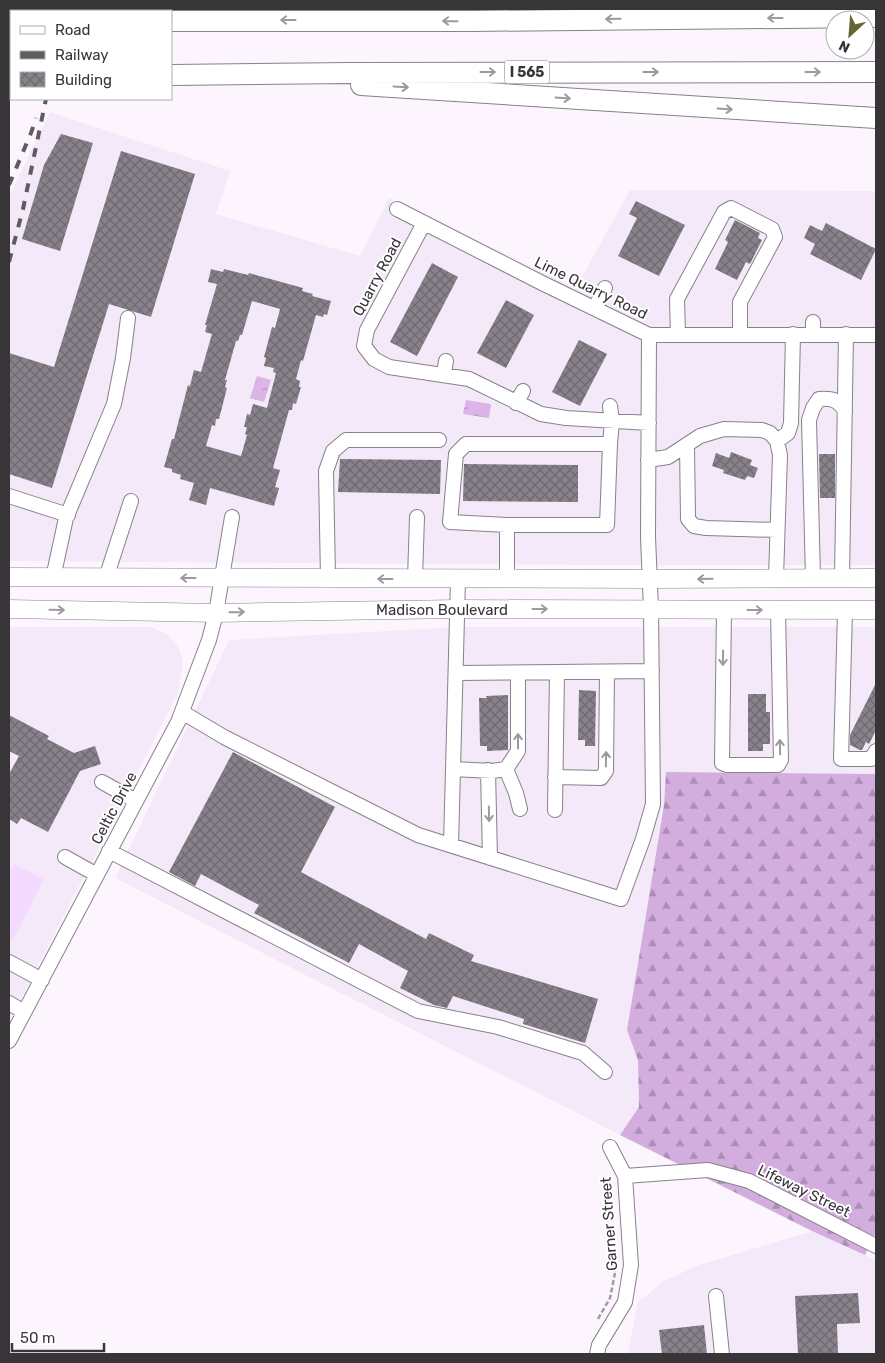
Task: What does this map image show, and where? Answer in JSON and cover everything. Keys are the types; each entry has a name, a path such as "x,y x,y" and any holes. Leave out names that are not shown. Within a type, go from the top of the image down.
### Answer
{"highway":[{"path":"172,21 472,21 876,17"},
{"name":"I 565","path":"174,75 350,72 876,72"},
{"path":"174,75 876,118"}],"main road":[{"name":"Madison Boulevard","path":"9,577 650,580 876,578"},
{"name":"Madison Boulevard","path":"9,609 216,613 458,609 876,610"}],"street":[{"path":"9,9 9,14"},
{"path":"678,335 678,299 724,212 731,208 772,229 775,237 740,302 740,334"},
{"name":"Lime Quarry Road","path":"397,209 649,334 793,334 813,328 846,334 876,335"},
{"name":"Quarry Road","path":"424,223 367,330 364,346 374,359 389,367 445,367 469,379 520,397 541,414 649,423"},
{"path":"595,308 605,288"},
{"path":"53,578 68,515 114,404 128,318"},
{"path":"182,712 210,730 418,835 621,899 643,839 653,804 652,609 648,460 649,334"},
{"path":"776,441 788,433 791,423 793,334"},
{"path":"842,578 846,334"},
{"path":"813,578 809,420 813,408 820,399 831,398 840,403 845,412"},
{"path":"610,406 612,421 607,525 508,525 450,522 456,454 466,444 610,444"},
{"path":"648,460 668,457 700,436 724,429 762,430 770,433 776,441 780,455 776,578"},
{"path":"328,578 326,471 333,451 346,440 439,440"},
{"path":"687,446 688,519 694,526 777,530"},
{"path":"9,496 68,515"},
{"path":"106,578 131,501"},
{"name":"Celtic Drive","path":"9,1041 182,712 209,640 216,613 232,517"},
{"path":"415,579 417,517"},
{"path":"507,578 508,525"},
{"path":"451,845 458,579"},
{"path":"724,610 722,763 727,765 778,765 781,760 778,610"},
{"path":"845,611 841,759 871,759 876,751"},
{"path":"456,673 652,671"},
{"path":"555,810 557,672"},
{"path":"555,777 601,778 606,771 607,672"},
{"path":"506,769 518,751 518,673"},
{"path":"453,768 506,769"},
{"path":"506,769 516,793 520,809"},
{"path":"488,770 490,858"},
{"path":"102,782 136,800"},
{"path":"110,851 418,1011 498,1028 583,1053 605,1072"},
{"path":"65,857 97,875"},
{"path":"9,962 42,980"},
{"path":"9,1003 24,1012"},
{"name":"Garner Street","path":"597,1354 598,1345 625,1302 631,1265 625,1176 610,1147"},
{"name":"Lifeway Street","path":"625,1176 708,1170 749,1181 876,1246"},
{"path":"716,1296 722,1354"}],"path":[{"path":"595,1324 610,1298 616,1271"}],"shaded area":[{"path":"50,112 230,171 216,214 360,256 389,198 576,288 630,190 876,191 876,565 9,561 9,197"},
{"path":"9,627 152,627 168,635 179,648 183,663 178,693 9,1023"},
{"path":"461,627 876,627 876,774 666,773 664,805 627,1030 638,1060 639,1107 620,1135 115,878 229,640"},
{"path":"14,864 44,879 13,940 9,938 9,875"},
{"path":"812,1231 876,1260 876,1354 628,1354 638,1302 664,1281 699,1265"}],"green space":[{"path":"666,772 876,774 876,1232 865,1255 812,1231 620,1135 639,1107 638,1060 627,1030 664,805"}],"water":[{"path":"257,376 271,380 264,402 250,398"},
{"path":"466,400 491,404 489,418 463,414"}],"building":[{"path":"61,134 93,143 60,251 22,239 44,165"},
{"path":"121,151 195,174 151,317 109,304 52,488 9,474 9,353 54,367"},
{"path":"636,201 685,225 659,276 618,256 637,218 629,214"},
{"path":"735,220 760,233 758,238 762,240 750,264 746,262 737,280 715,269 728,242 725,240"},
{"path":"826,223 876,249 861,280 810,254 815,244 804,238 810,225 822,231"},
{"path":"432,263 458,277 417,356 390,342"},
{"path":"211,269 223,272 224,269 248,275 249,273 303,288 302,291 313,294 312,296 331,301 327,315 324,314 323,317 316,315 303,361 301,360 296,379 300,381 299,387 301,387 296,404 293,403 292,410 289,410 273,468 280,470 275,487 279,488 274,506 210,488 206,505 189,500 194,483 180,479 181,475 172,472 172,469 164,467 172,439 174,439 188,385 190,386 194,370 201,372 212,334 205,332 207,325 205,325 217,284 208,282","holes":["252,301 280,309 275,328 272,327 264,357 266,358 264,366 274,368 273,372 276,373 267,408 253,404 250,415 247,414 244,427 247,427 245,434 247,435 241,456 206,446 212,425 215,426 216,419 219,419 227,388 225,387 227,380 225,380 236,341 242,335"]},
{"path":"506,300 534,315 506,368 477,353"},
{"path":"579,340 607,354 580,406 552,392"},
{"path":"731,452 752,460 750,465 758,468 754,478 747,476 745,480 723,473 724,470 712,466 716,453 729,458"},
{"path":"819,454 835,454 835,498 820,498"},
{"path":"340,459 441,460 440,494 338,492"},
{"path":"464,464 578,465 578,502 463,501"},
{"path":"876,683 876,730 869,744 866,742 862,750 860,750 850,745 850,735"},
{"path":"579,690 596,691 595,746 585,746 585,740 578,740"},
{"path":"748,694 766,694 766,712 770,712 770,744 763,744 763,751 748,751"},
{"path":"508,695 508,750 487,751 487,746 480,746 479,698"},
{"path":"9,715 49,736 47,739 74,753 95,746 101,764 80,771 48,832 21,818 17,824 9,819 9,774 19,756 9,751"},
{"path":"233,752 335,807 301,872 426,939 429,933 474,955 471,961 598,999 585,1043 523,1024 524,1019 453,996 447,1008 434,1005 400,988 408,971 359,944 349,963 254,913 259,905 201,874 195,886 169,872"},
{"path":"858,1293 860,1323 837,1324 838,1354 798,1354 795,1296"},
{"path":"704,1325 707,1354 662,1354 659,1330"}],"railway":[{"path":"9,262 23,209 46,100"},
{"path":"9,185 36,118"}]}
